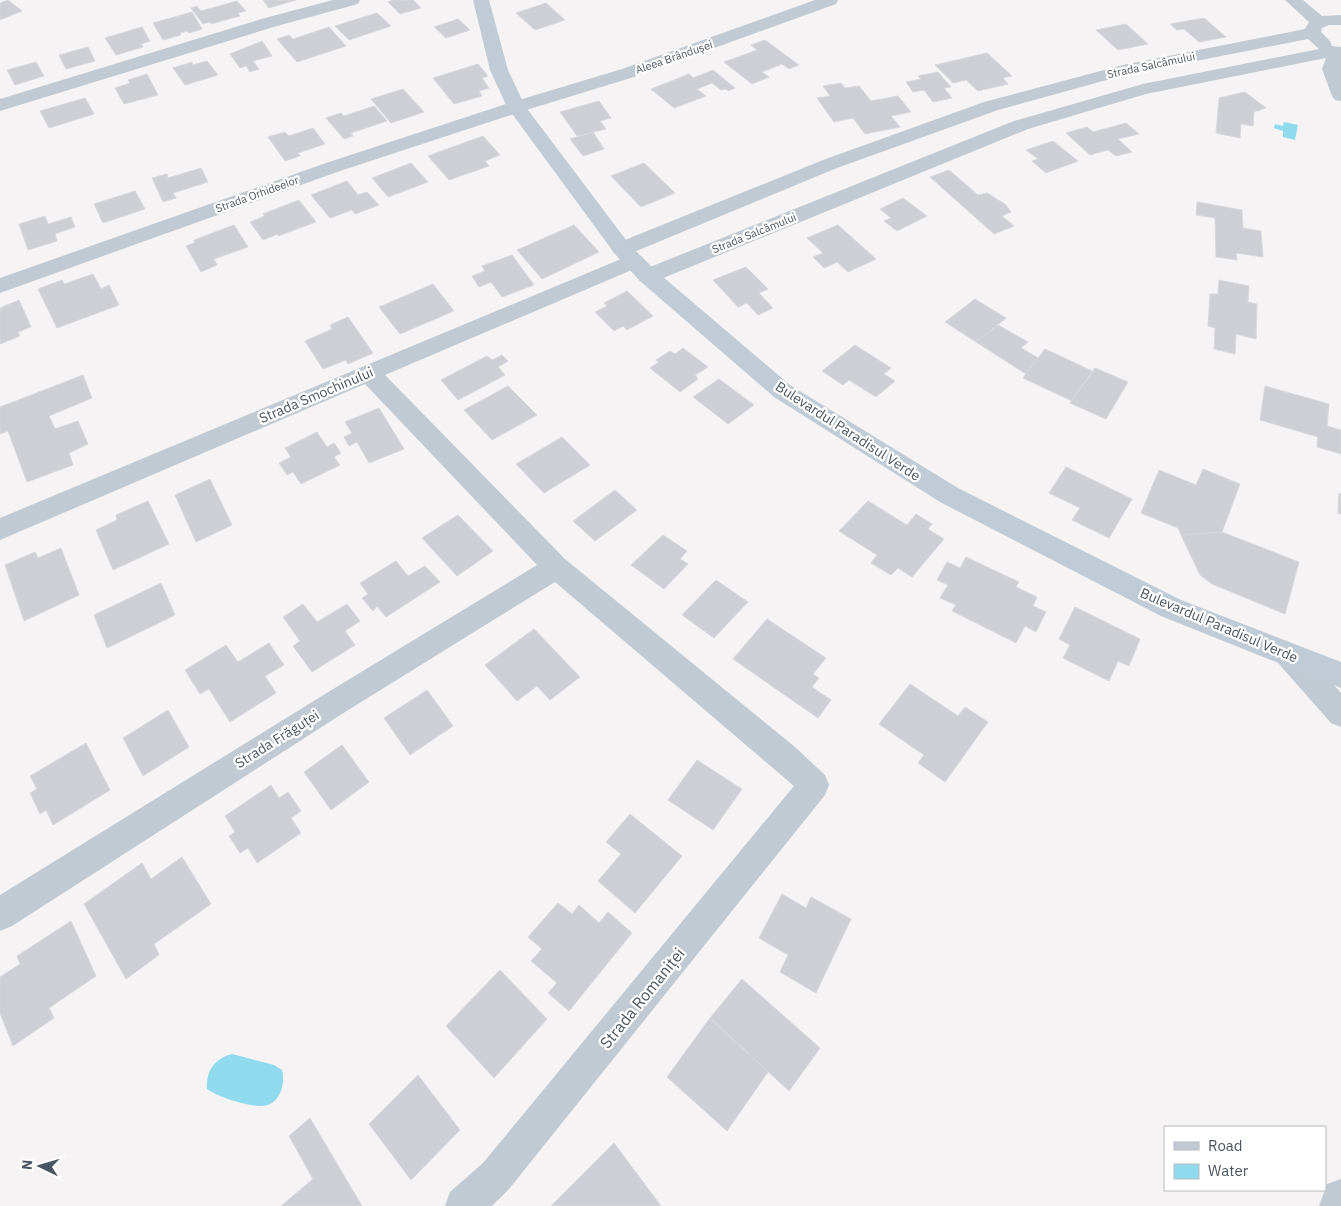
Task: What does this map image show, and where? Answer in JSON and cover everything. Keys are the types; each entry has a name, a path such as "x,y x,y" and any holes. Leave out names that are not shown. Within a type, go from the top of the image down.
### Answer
{"street":[{"path":"0,105 271,22 352,0"},
{"name":"Bulevardul Paradisul Verde","path":"481,0 498,70 516,107 634,262 782,391 949,495 1171,608 1341,675"},
{"name":"Aleea Brândușei","path":"516,107 684,54 830,0"},
{"path":"1293,0 1316,28 1320,43 1338,51 1331,69 1341,96"},
{"name":"Strada Salcâmului","path":"634,262 830,164 991,106 1123,70 1316,28 1341,20"},
{"name":"Strada Salcâmului","path":"634,262 861,190 1021,125 1143,89 1338,51"},
{"path":"1123,70 1143,89"},
{"path":"991,106 1021,125"},
{"name":"Strada Orhideelor","path":"0,286 333,167 516,107"},
{"path":"830,164 861,190"},
{"name":"Strada Smochinului","path":"0,529 634,262"},
{"path":"369,373 556,567"},
{"name":"Strada Romaniței","path":"464,1206 496,1176 814,785 784,756 556,567"},
{"name":"Strada Frăguței","path":"0,914 335,703 556,567"},
{"path":"1289,654 1341,714"},
{"path":"1338,1206 1341,1198"}],"water":[{"path":"1284,122 1298,125 1295,140 1283,137 1283,131 1274,128 1275,124 1283,126"},
{"path":"232,1054 274,1065 282,1070 282,1089 274,1101 264,1106 257,1106 220,1096 207,1089 208,1077 212,1067 220,1059"}],"building":[{"path":"8,0 22,11 0,20 0,3"},
{"path":"263,0 296,0 269,8"},
{"path":"394,0 413,0 421,8 400,14 388,2"},
{"path":"237,1 246,11 238,13 240,16 211,24 210,22 203,24 191,8 197,6 201,11"},
{"path":"546,3 565,20 535,30 516,13"},
{"path":"192,12 202,29 189,33 187,31 180,33 181,35 163,40 153,23"},
{"path":"377,13 391,26 349,40 335,26"},
{"path":"1204,18 1226,37 1199,42 1184,29 1177,30 1170,24"},
{"path":"458,19 470,30 446,38 434,27"},
{"path":"1126,24 1148,44 1118,50 1096,30"},
{"path":"142,27 150,41 141,44 143,47 116,55 105,38"},
{"path":"329,27 346,46 297,62 277,39 289,35 293,39"},
{"path":"765,40 799,65 789,69 782,64 762,72 769,77 752,84 724,62 757,50 751,45"},
{"path":"262,41 272,56 253,61 259,69 250,72 246,66 240,68 230,54"},
{"path":"88,47 95,61 66,69 59,55"},
{"path":"987,53 1012,76 1003,78 1008,84 978,91 966,80 953,83 935,65"},
{"path":"207,61 218,75 185,85 173,68 192,62 193,65"},
{"path":"36,62 44,76 15,85 7,70"},
{"path":"478,64 488,76 482,78 489,88 479,91 482,96 454,104 433,78"},
{"path":"713,70 735,88 728,91 726,89 721,90 712,83 697,89 706,96 674,108 651,89 689,74 693,78"},
{"path":"938,72 951,87 944,88 952,98 933,102 924,90 913,92 906,82 921,79 918,76"},
{"path":"147,74 158,95 124,104 115,88 130,83 128,80"},
{"path":"841,83 845,88 859,86 871,101 898,96 911,112 891,116 900,127 865,134 853,118 834,122 817,98 830,96 823,86"},
{"path":"403,89 424,112 391,123 371,99"},
{"path":"1245,92 1266,108 1254,112 1253,126 1241,124 1240,138 1216,133 1219,98"},
{"path":"85,98 94,114 49,128 40,111"},
{"path":"599,101 611,118 600,121 606,129 577,136 560,112"},
{"path":"374,106 387,121 351,133 353,136 344,139 326,118 341,113 344,116"},
{"path":"1126,123 1139,134 1118,139 1132,152 1116,156 1108,150 1090,155 1066,133 1087,127 1093,132"},
{"path":"313,128 325,144 298,153 300,156 285,161 268,137 285,132 289,136"},
{"path":"593,132 604,149 583,156 570,139"},
{"path":"483,136 500,155 485,161 489,166 449,180 428,156"},
{"path":"1053,141 1078,161 1046,173 1032,161 1038,159 1026,150"},
{"path":"411,163 428,182 388,197 372,178"},
{"path":"644,163 675,193 641,207 611,176"},
{"path":"201,168 208,182 173,193 176,198 163,202 152,178 167,174 168,178"},
{"path":"949,170 978,195 987,193 1005,204 1011,212 1002,216 1014,226 994,234 930,177"},
{"path":"347,181 358,195 367,192 379,205 355,214 352,210 330,218 311,195"},
{"path":"135,191 145,209 103,223 94,204"},
{"path":"903,198 927,216 897,231 884,221 891,218 880,209"},
{"path":"299,200 316,222 263,240 250,222 265,216 263,214"},
{"path":"1197,202 1242,210 1243,228 1261,231 1263,257 1236,253 1237,260 1216,257 1215,218 1196,215"},
{"path":"45,216 48,224 71,217 75,227 55,234 57,241 28,250 19,224"},
{"path":"234,225 248,247 214,259 217,265 201,272 186,246 194,243 194,240"},
{"path":"574,225 599,252 542,279 517,250"},
{"path":"838,225 876,259 848,272 837,262 824,268 813,257 823,253 807,238"},
{"path":"512,255 534,285 502,297 491,282 479,287 472,276 485,271 482,266"},
{"path":"746,267 768,289 759,293 773,308 758,315 747,303 738,307 713,280"},
{"path":"93,274 101,289 109,285 119,305 57,328 38,289 62,280 64,284"},
{"path":"1219,280 1249,286 1248,302 1257,304 1256,339 1236,334 1235,354 1214,349 1215,328 1208,326 1210,294 1218,294"},
{"path":"433,284 454,311 400,334 379,307"},
{"path":"627,291 653,316 627,330 623,326 614,331 595,312 607,306 604,303"},
{"path":"975,299 1006,318 976,342 945,322"},
{"path":"19,300 31,327 18,332 20,336 0,344 0,308"},
{"path":"348,317 373,353 348,364 346,360 323,369 305,341 332,329 330,325"},
{"path":"998,325 1028,342 1021,348 1038,358 1026,374 976,342"},
{"path":"855,345 891,368 884,374 895,381 876,397 849,380 843,385 822,371"},
{"path":"683,348 708,367 695,375 698,379 680,392 650,368 659,362 656,360 670,351 675,354"},
{"path":"1045,349 1092,371 1072,401 1023,378"},
{"path":"502,355 508,361 498,367 505,375 458,400 441,380 487,356 492,360"},
{"path":"1095,368 1128,382 1106,419 1070,403"},
{"path":"83,375 92,398 49,416 55,429 78,421 88,444 69,453 73,465 27,482 8,431 0,434 0,407"},
{"path":"719,379 754,405 728,424 693,397"},
{"path":"508,386 537,415 492,440 464,410"},
{"path":"1265,386 1329,404 1327,426 1341,430 1341,454 1317,447 1318,437 1260,420"},
{"path":"379,408 404,449 369,463 357,442 349,446 344,437 352,433 345,422"},
{"path":"317,432 327,447 334,443 341,453 334,457 340,465 301,484 293,472 287,475 279,463 291,457 285,448"},
{"path":"562,437 590,465 544,493 516,464"},
{"path":"1066,467 1132,499 1109,538 1072,520 1080,508 1049,493"},
{"path":"1203,469 1240,484 1222,532 1181,535 1178,528 1141,513 1159,470 1196,485"},
{"path":"210,479 232,525 196,542 175,495"},
{"path":"615,490 637,510 595,541 573,521"},
{"path":"1339,493 1341,494 1341,514 1338,513"},
{"path":"148,501 169,544 113,570 96,530 117,520 116,515"},
{"path":"868,501 907,525 916,514 932,524 928,529 944,539 912,577 898,568 891,575 871,563 877,555 839,531"},
{"path":"458,515 493,551 457,576 422,538"},
{"path":"1222,532 1299,562 1285,614 1212,584 1200,575 1181,535"},
{"path":"663,535 687,551 680,559 688,564 664,589 631,565"},
{"path":"61,548 79,595 24,621 5,565 35,552 38,558"},
{"path":"966,557 1019,582 1016,587 1037,597 1033,606 1046,612 1036,632 1025,626 1016,643 952,611 956,605 940,598 948,585 937,580 947,562 960,568"},
{"path":"396,561 408,576 425,566 440,582 386,617 377,606 373,611 362,598 368,594 360,583"},
{"path":"716,580 748,602 714,638 682,615"},
{"path":"161,583 175,615 107,648 94,615"},
{"path":"303,604 317,622 347,604 360,621 345,631 355,645 312,672 293,646 300,641 283,617"},
{"path":"1075,607 1140,639 1129,666 1118,661 1109,681 1063,658 1070,645 1059,639"},
{"path":"767,619 826,658 813,674 819,678 812,687 831,700 818,718 733,659"},
{"path":"534,629 580,677 550,700 537,686 517,701 485,665"},
{"path":"269,643 284,665 265,676 276,693 230,722 209,689 200,694 185,670 226,645 238,662"},
{"path":"910,684 958,716 965,707 988,722 945,782 918,763 924,755 879,724"},
{"path":"427,690 453,726 410,755 384,718"},
{"path":"168,710 189,747 143,776 123,738"},
{"path":"86,743 110,790 53,825 46,810 40,814 30,793 37,789 30,776"},
{"path":"342,745 369,782 331,810 304,772"},
{"path":"697,760 742,789 713,830 668,800"},
{"path":"271,785 279,798 288,792 301,811 291,818 301,833 257,863 248,848 240,853 229,836 235,832 225,816"},
{"path":"630,814 682,856 635,913 598,881 621,854 606,842"},
{"path":"182,857 211,904 154,944 159,955 126,979 84,904 142,863 151,879"},
{"path":"782,894 806,908 811,897 851,919 816,993 780,972 788,955 759,938"},
{"path":"558,903 572,914 579,905 599,923 608,912 632,933 569,1011 548,993 557,983 531,961 542,949 528,937"},
{"path":"71,921 96,976 49,1008 54,1018 13,1046 0,1013 0,977 20,964 17,956"},
{"path":"500,970 547,1019 494,1078 446,1026"},
{"path":"742,979 820,1048 789,1091 710,1018"},
{"path":"710,1018 768,1072 727,1131 667,1077"},
{"path":"418,1075 460,1130 411,1180 369,1124"},
{"path":"310,1118 362,1206 281,1206 313,1179 289,1136"},
{"path":"614,1143 661,1206 551,1206"}]}
